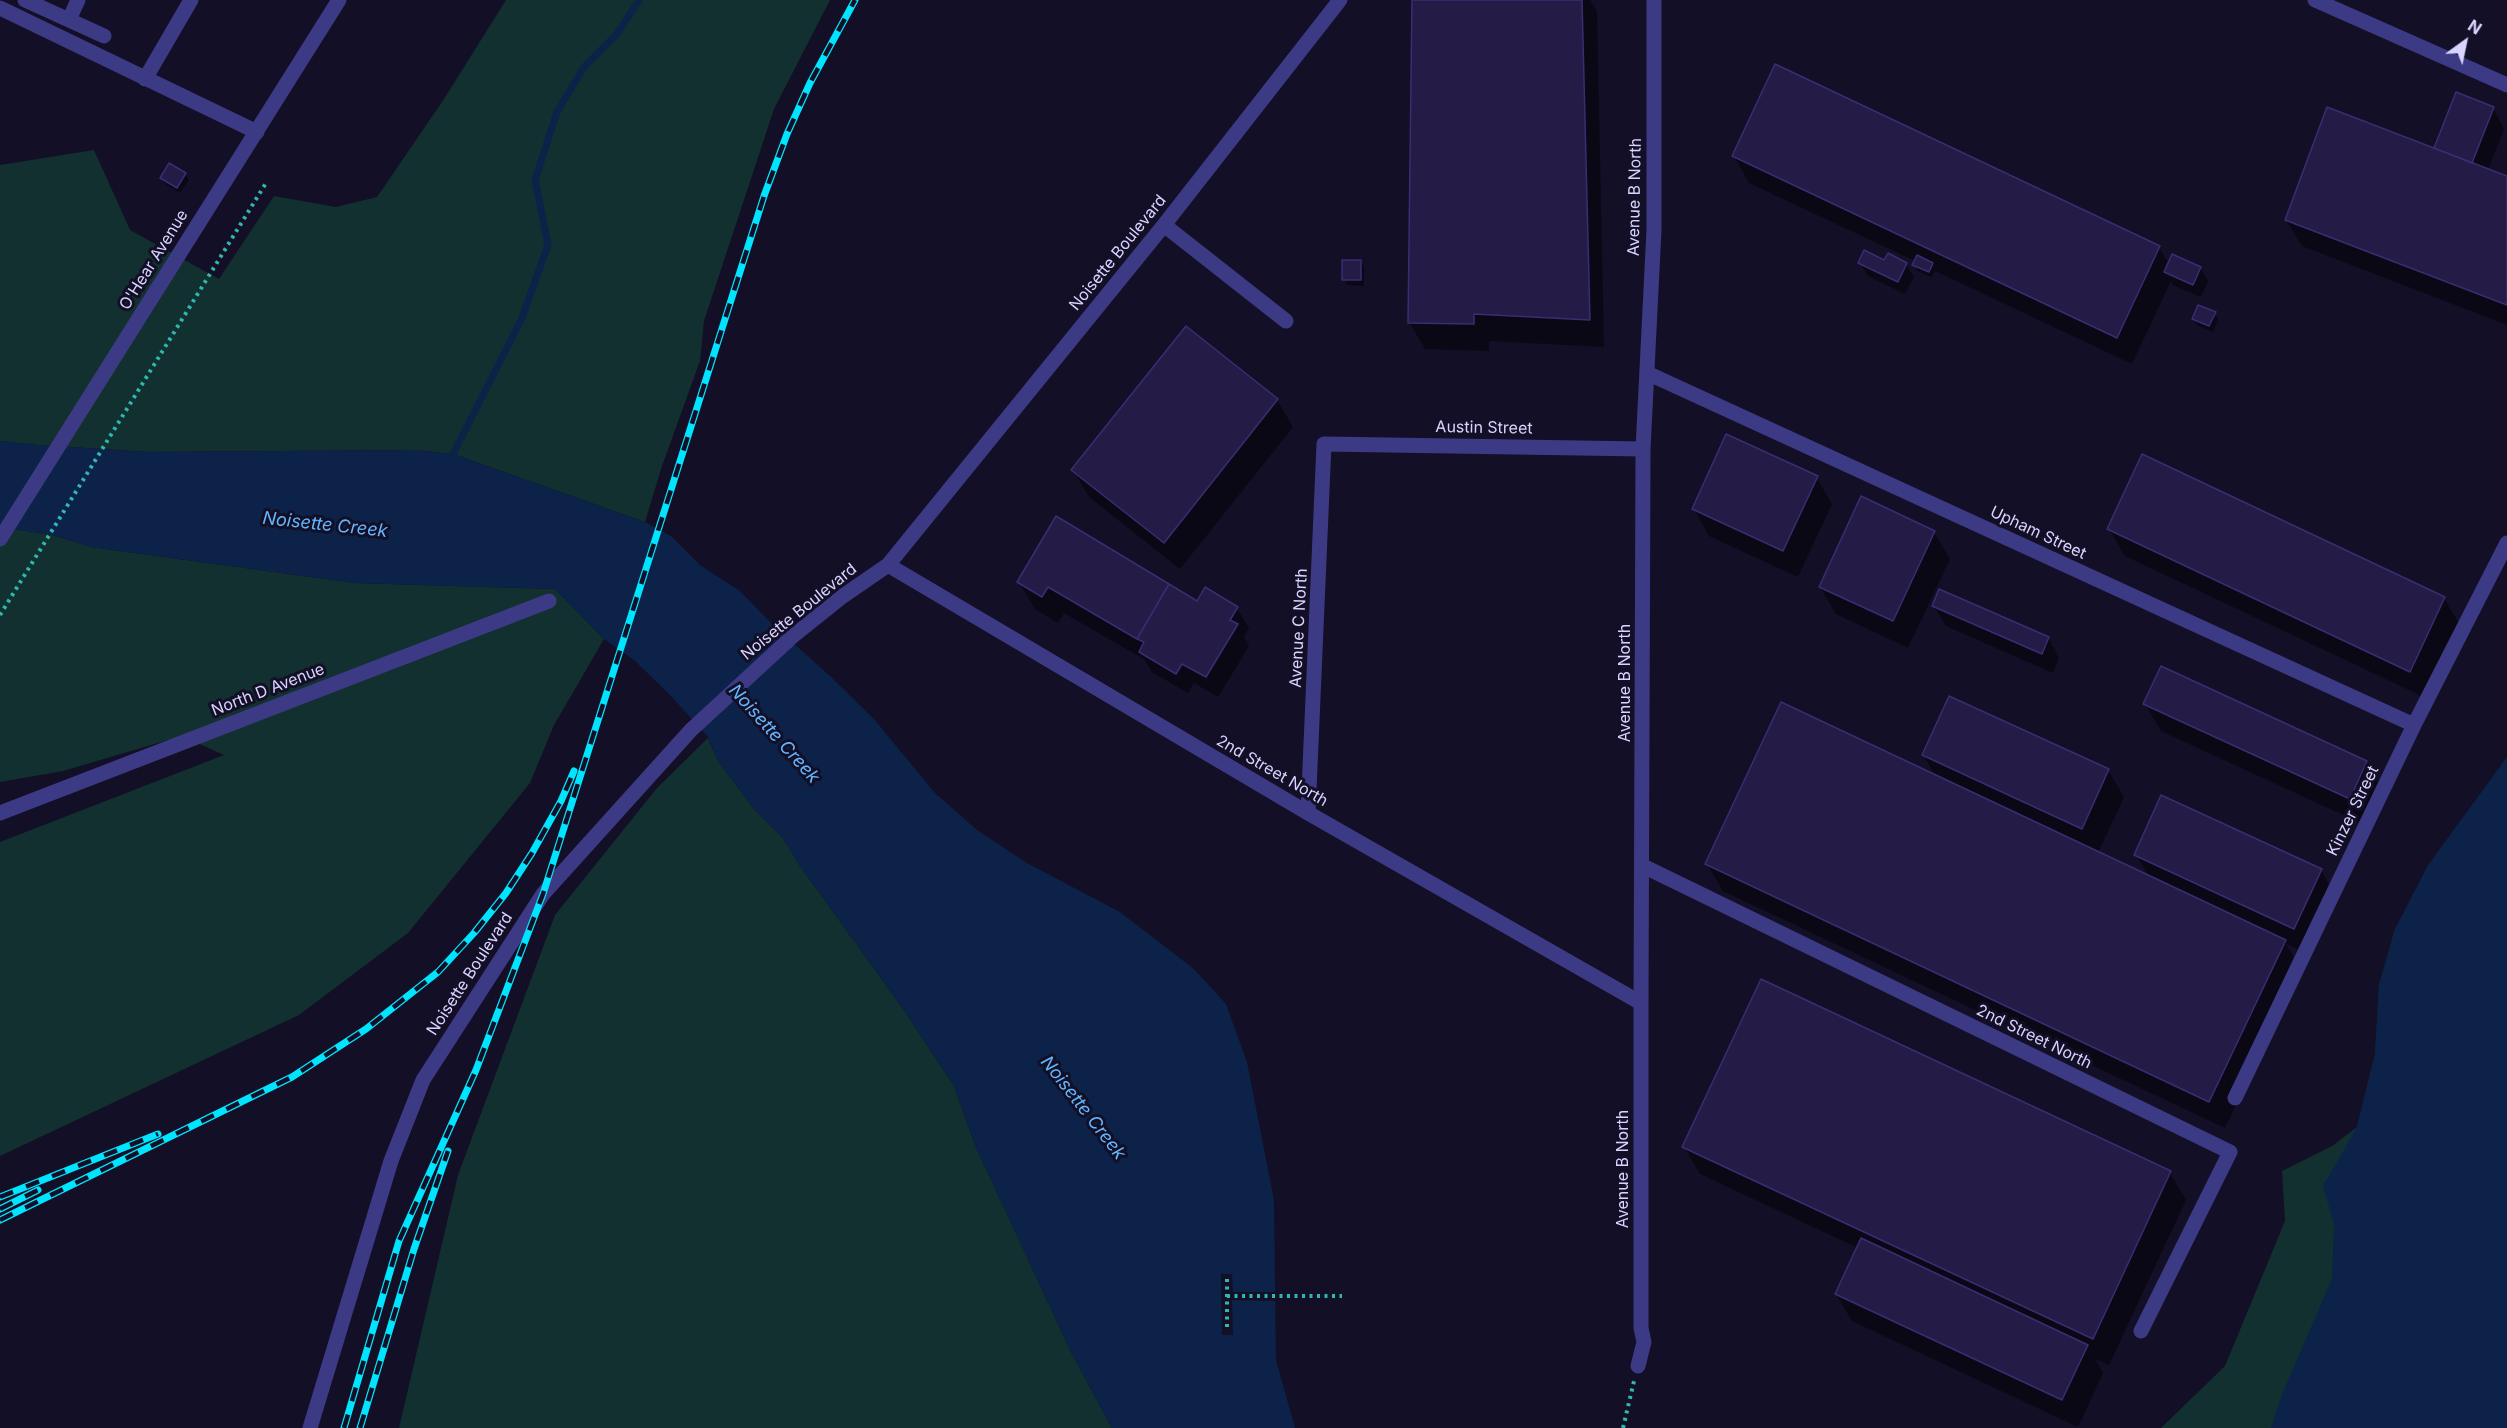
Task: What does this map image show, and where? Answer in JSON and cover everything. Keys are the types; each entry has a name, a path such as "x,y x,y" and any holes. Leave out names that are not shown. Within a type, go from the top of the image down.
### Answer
{"street":[{"path":"25,0 104,36"},
{"path":"69,20 78,0"},
{"path":"145,80 191,0"},
{"name":"O'Hear Avenue","path":"0,539 339,0"},
{"name":"Noisette Boulevard","path":"310,1428 391,1161 423,1080 543,894 691,730 793,636 843,596 888,565 1164,225 1340,0"},
{"name":"Avenue B North","path":"1638,1366 1644,1342 1641,1328 1643,449 1654,230 1654,0"},
{"path":"2315,0 2507,86"},
{"path":"0,8 145,80 257,132"},
{"path":"1164,225 1286,321"},
{"name":"Upham Street","path":"1647,373 2414,725"},
{"name":"Austin Street","path":"1324,444 1643,449"},
{"name":"Avenue C North","path":"1308,813 1324,444"},
{"name":"Kinzer Street","path":"2235,1098 2414,725 2507,543"},
{"name":"2nd Street North","path":"888,565 1308,813 1641,1004"},
{"name":"North D Avenue","path":"0,813 549,601"},
{"name":"2nd Street North","path":"1643,866 2230,1152 2141,1330"}],"path":[{"path":"0,615 266,183"},
{"path":"1227,1279 1227,1330"},
{"path":"1227,1296 1342,1296"},
{"path":"1623,1428 1638,1366"}],"green space":[{"path":"506,0 830,0 774,109 704,321 700,361 662,466 645,522 453,454 415,450 149,452 0,441 0,165 94,150 130,230 219,279 274,196 336,207 377,197 444,99"},
{"path":"0,527 53,535 91,547 355,583 555,589 604,639 554,725 530,783 408,933 299,1015 0,1156 0,842 224,755 182,736 63,771 0,782"},
{"path":"708,738 718,761 754,809 783,838 798,863 906,1013 954,1086 975,1145 1072,1354 1112,1428 399,1428 458,1175 555,915 657,788"},
{"path":"2395,929 2418,998 2302,1428 2161,1428 2225,1366 2285,1221 2282,1171 2332,1146 2357,1127 2375,1054 2379,985"}],"water":[{"name":"Noisette Creek","path":"0,441 149,452 415,450 453,454 645,522 671,536 700,565 740,591 772,624 830,676 874,719 935,793 977,830 1027,863 1120,912 1194,969 1226,1004 1247,1062 1274,1200 1276,1360 1295,1428 1112,1428 1072,1354 975,1145 954,1086 906,1013 798,863 783,838 754,809 718,761 708,737 634,660 604,639 555,589 355,583 91,547 53,535 0,527"},
{"path":"2507,757 2507,1428 2271,1428 2282,1394 2332,1279 2334,1224 2323,1186 2357,1127 2375,1054 2379,985 2395,929 2428,865"}],"pier":[{"path":"1221,1274 1232,1274 1233,1292 1278,1292 1279,1301 1232,1300 1233,1335 1222,1335"}],"building":[{"path":"1412,0 1582,0 1590,320 1474,314 1474,324 1408,323"},
{"path":"1775,64 2160,246 2117,338 1732,156"},
{"path":"2456,92 2494,107 2472,163 2434,148"},
{"path":"2327,107 2507,176 2507,305 2285,220"},
{"path":"169,163 186,173 177,188 160,178"},
{"path":"1864,250 1884,260 1888,253 1907,263 1898,282 1858,263"},
{"path":"2172,254 2201,267 2193,285 2164,272"},
{"path":"1917,255 1933,263 1929,272 1912,265"},
{"path":"1342,260 1361,260 1361,280 1342,280"},
{"path":"2198,305 2216,312 2209,326 2192,319"},
{"path":"1186,326 1278,399 1164,543 1071,470"},
{"path":"1726,434 1818,476 1783,551 1692,509"},
{"path":"2142,454 2445,597 2410,672 2107,529"},
{"path":"1861,496 1935,531 1893,621 1819,587"},
{"path":"1056,516 1169,584 1137,639 1048,587 1042,597 1017,582"},
{"path":"1169,584 1197,601 1205,587 1238,607 1230,620 1238,624 1206,677 1182,664 1176,674 1139,652 1144,642 1137,639"},
{"path":"1939,589 2049,637 2042,654 1932,606"},
{"path":"2161,666 2367,761 2350,799 2143,704"},
{"path":"1949,696 2109,769 2082,829 1922,755"},
{"path":"1781,702 2286,940 2209,1102 1705,864"},
{"path":"2161,795 2322,869 2294,929 2134,855"},
{"path":"1761,979 2171,1171 2093,1339 1682,1147"},
{"path":"1861,1238 2088,1345 2062,1400 1835,1294"}],"waterway":[{"path":"449,462 522,318 548,245 535,180 557,112 584,67 617,34 639,0"}],"railway":[{"path":"344,1428 399,1241 476,1070 543,894 764,196 787,134 810,83 855,0"},
{"path":"0,1220 292,1077 366,1029 438,972 474,933 506,893 532,853 561,801 574,771"},
{"path":"0,1197 158,1134"},
{"path":"360,1428 414,1249 448,1151"},
{"path":"0,1209 38,1190"}]}
